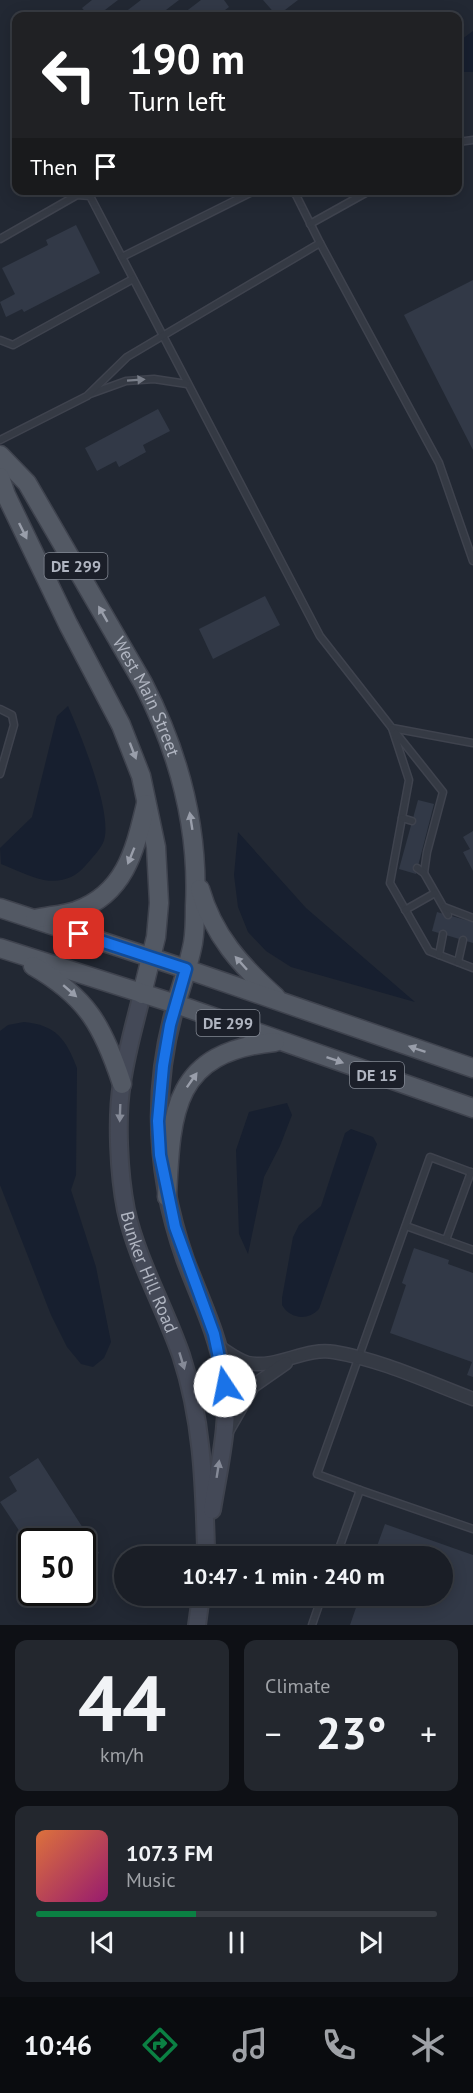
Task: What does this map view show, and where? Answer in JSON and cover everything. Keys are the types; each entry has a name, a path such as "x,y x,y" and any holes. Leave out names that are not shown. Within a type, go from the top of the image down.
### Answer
{"main road":[{"name":"West Main Street","path":"0,455 27,483 160,715 177,760 190,818 197,879 193,942 186,969"},
{"name":"West Main Street","path":"0,477 6,495 68,624 121,725 132,749 148,799 156,847 159,893 156,937 142,994"},
{"path":"34,919 76,910 113,888 126,870 136,845 148,799"},
{"name":"DE 299","path":"197,879 203,902 224,942 239,962 283,1004"},
{"path":"0,908 152,957"},
{"path":"2,948 142,994"},
{"path":"2,948 52,977 73,993 87,1009 107,1042 122,1084"},
{"name":"DE 15","path":"152,957 473,1068"},
{"name":"Bunker Hill Road","path":"186,969 163,1066 158,1121 160,1155 167,1197 185,1260 203,1302 224,1372 227,1400 207,1546"},
{"name":"DE 299","path":"142,994 280,1041"},
{"name":"Bunker Hill Road","path":"142,994 122,1084 120,1125 122,1180 126,1209 139,1250 181,1356 196,1407 203,1454 206,1546"},
{"name":"DE 15","path":"167,1197 169,1151 178,1105 197,1072 229,1051 242,1046 280,1041 473,1108"},
{"path":"197,1625 200,1606"}],"street":[{"path":"216,1345 247,1363 274,1364 306,1353 330,1351 358,1357 473,1399"},
{"path":"223,1438 254,1386 291,1358"}],"lane":[{"path":"0,239 77,195 90,196 320,636 443,792 424,851 424,873"},
{"path":"122,257 246,195"},
{"path":"296,195 439,463 473,561"},
{"path":"310,224 361,195"},
{"path":"87,396 127,357 162,334 320,243"},
{"path":"0,340 13,345 133,279"},
{"path":"0,440 87,396 126,381 154,379 187,384"},
{"path":"0,709 12,715 14,725 0,774"},
{"path":"392,728 473,743"},
{"path":"392,728 409,780 390,883 429,951 473,968"},
{"path":"402,818 412,821"},
{"path":"396,845 405,847"},
{"path":"393,860 401,863"},
{"path":"417,868 424,873 448,915"},
{"path":"405,910 435,893"},
{"path":"444,907 469,918"},
{"path":"439,955 443,934"},
{"path":"458,962 463,940"},
{"path":"446,1240 472,1173 430,1157 317,1474 473,1529"},
{"path":"406,1226 473,1250"},
{"path":"340,1546 360,1490"},
{"path":"312,1625 319,1606"}],"water":[{"path":"473,31 473,72 462,72 462,39"},
{"path":"68,706 95,775 104,814 105,831 103,843 82,870 62,880 50,881 1,864 0,848 32,817 57,716"},
{"path":"238,832 306,908 415,1002 291,967 266,951 248,932 238,907 234,875"},
{"path":"24,1022 44,1026 58,1035 69,1049 77,1068 76,1175 71,1190 96,1267 111,1342 104,1358 93,1367 81,1364 67,1347 51,1315 0,1185 0,1031 8,1025"},
{"path":"287,1103 292,1115 280,1146 264,1177 248,1254 239,1234 236,1150 249,1112"},
{"path":"351,1129 373,1137 377,1144 319,1309 305,1317 294,1316 282,1305 293,1237 299,1225 321,1206 345,1133"}],"building":[{"path":"92,0 118,0 102,12 86,12 82,8"},
{"path":"141,0 179,0 163,12 125,12"},
{"path":"201,0 224,0 229,7 222,12 185,12"},
{"path":"263,0 298,0 282,12 274,12"},
{"path":"76,225 100,273 24,312 22,309 6,317 0,302 15,294 2,268 48,245 46,240"},
{"path":"473,280 473,450 404,315"},
{"path":"158,409 170,431 143,445 146,452 119,467 116,461 97,471 85,448"},
{"path":"265,596 280,625 213,659 199,629"},
{"path":"418,800 434,804 416,874 399,869"},
{"path":"473,831 473,871 463,852 470,849 463,837"},
{"path":"437,912 473,922 473,943 432,931"},
{"path":"414,1248 449,1260 448,1264 473,1273 473,1377 467,1375 472,1362 390,1333 406,1285 402,1283"},
{"path":"38,1458 83,1528 18,1529 0,1502 17,1491 9,1477"},
{"path":"385,1524 447,1546 377,1546"},
{"path":"453,1548 473,1555 473,1625 350,1625 357,1606 453,1606"}],"route":[{"path":"79,934 186,969 170,1025 163,1066 158,1121 160,1155 175,1227 185,1260 214,1334 224,1372 225,1386"}]}
